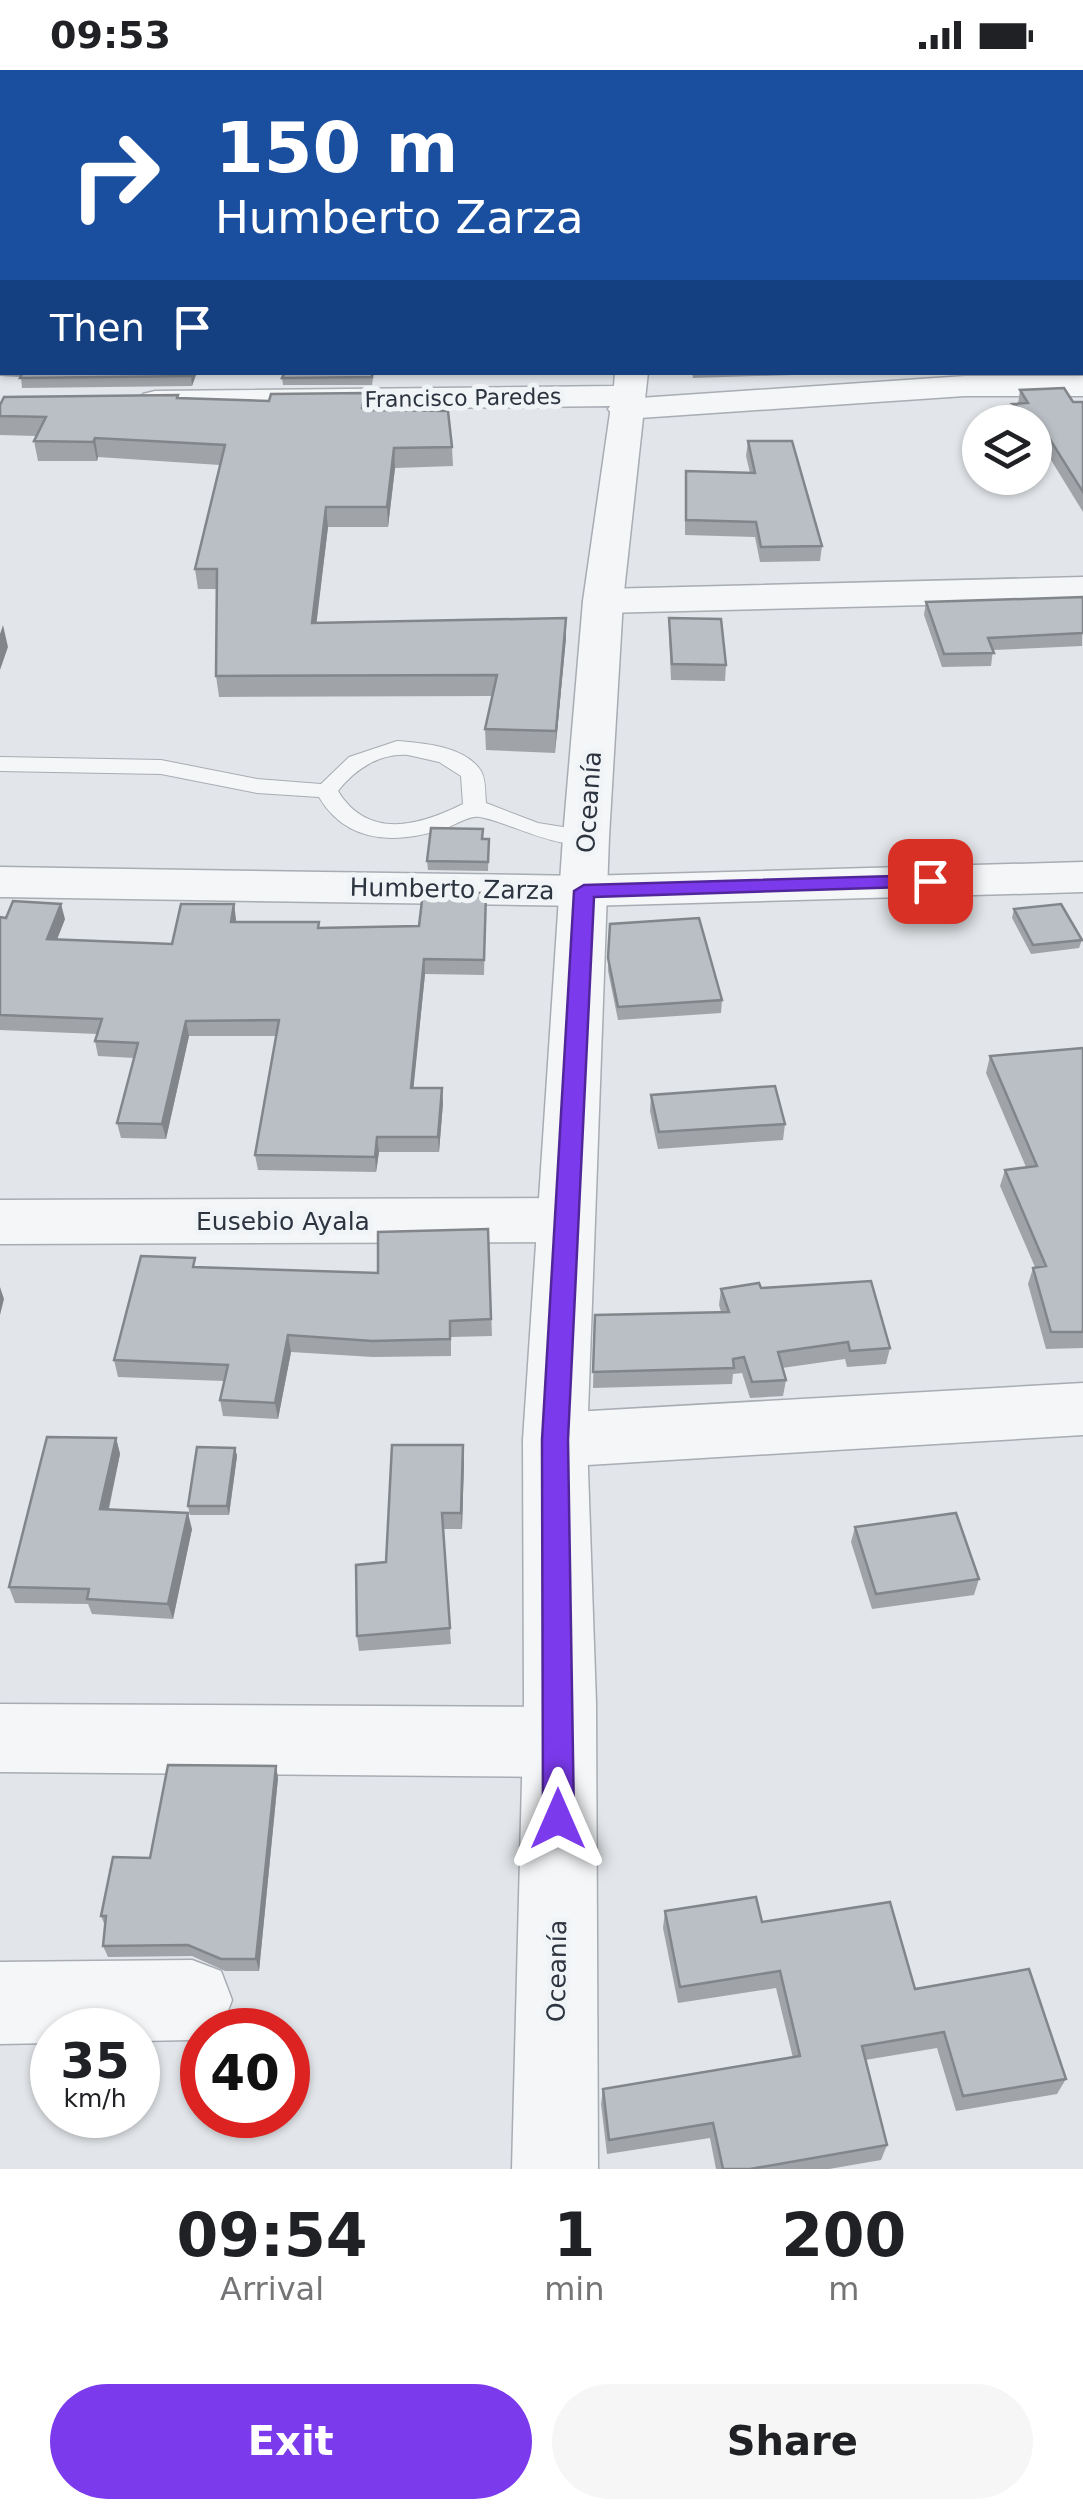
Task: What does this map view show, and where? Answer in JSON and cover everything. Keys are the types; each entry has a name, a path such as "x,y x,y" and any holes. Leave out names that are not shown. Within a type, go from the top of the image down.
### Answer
{"street":[{"name":"Francisco Paredes","path":"118,401 1083,386"},
{"name":"Oceanía","path":"555,2169 559,1742 555,1440 603,600 628,393"},
{"path":"603,600 1083,588"},
{"name":"Humberto Zarza","path":"0,882 585,864 1083,877"},
{"name":"Eusebio Ayala","path":"0,1222 565,1220"},
{"path":"555,1440 1083,1409"},
{"path":"0,1738 559,1742"},
{"path":"0,2003 192,2000"}],"lane":[{"path":"327,791 342,768 366,754 397,748 428,750 455,759 472,774 476,807"},
{"path":"0,764 161,766 257,786 327,791"},
{"path":"327,791 349,821 376,831 410,833 442,826 476,807 532,828 585,864"}],"building":[{"path":"22,375 191,375 191,376 20,378"},
{"path":"284,375 372,375 372,377 282,378"},
{"path":"1064,388 1073,402 1083,402 1083,492 1052,443 1052,405 1014,405 1028,403 1020,390"},
{"path":"365,393 362,408 367,410 448,411 452,447 394,448 387,507 326,507 312,623 566,618 556,731 485,729 497,675 216,676 217,569 195,569 225,445 95,438 93,442 34,441 46,417 0,416 4,397 178,395 177,398 269,401 271,394"},
{"path":"748,441 792,441 822,546 761,547 756,522 686,520 686,471 755,473"},
{"path":"1083,597 1083,633 988,638 994,653 944,654 926,602"},
{"path":"669,618 721,619 726,665 672,664"},
{"path":"431,828 483,829 482,839 489,839 488,862 427,861"},
{"path":"423,892 486,893 484,960 424,959 411,1088 442,1088 438,1137 377,1137 375,1157 255,1155 279,1020 186,1021 162,1124 117,1123 138,1043 95,1041 102,1019 0,1015 0,917 6,918 13,901 61,904 47,939 172,944 181,904 234,904 231,922 319,922 318,928 419,926"},
{"path":"1061,904 1082,940 1033,945 1014,909"},
{"path":"699,918 722,1000 618,1007 608,958 610,924"},
{"path":"1083,1048 1083,1332 1051,1332 1033,1268 1046,1266 1005,1170 1037,1166 990,1056"},
{"path":"775,1086 785,1124 659,1132 651,1095"},
{"path":"488,1229 491,1319 450,1321 450,1339 372,1341 288,1335 275,1403 220,1400 228,1365 114,1360 141,1256 195,1258 193,1267 378,1273 378,1232"},
{"path":"871,1281 890,1348 850,1351 848,1342 778,1352 786,1380 752,1382 744,1357 733,1359 734,1368 593,1372 595,1315 729,1312 721,1289 759,1283 761,1288"},
{"path":"47,1437 116,1438 100,1509 188,1513 168,1604 87,1599 89,1589 9,1587"},
{"path":"392,1445 463,1445 461,1513 442,1513 450,1628 357,1636 356,1565 386,1562"},
{"path":"197,1447 235,1448 227,1506 188,1506"},
{"path":"956,1513 979,1579 876,1594 855,1527"},
{"path":"168,1765 276,1766 256,1959 221,1959 188,1945 103,1946 106,1916 101,1916 113,1857 150,1858"},
{"path":"756,1897 762,1922 890,1902 915,1989 1029,1969 1066,2079 963,2096 944,2032 862,2046 887,2145 750,2169 723,2169 713,2123 609,2140 603,2089 800,2056 780,1971 680,1987 665,1911"}],"route":[{"path":"558,1819 555,1440 584,891 930,881"}]}
